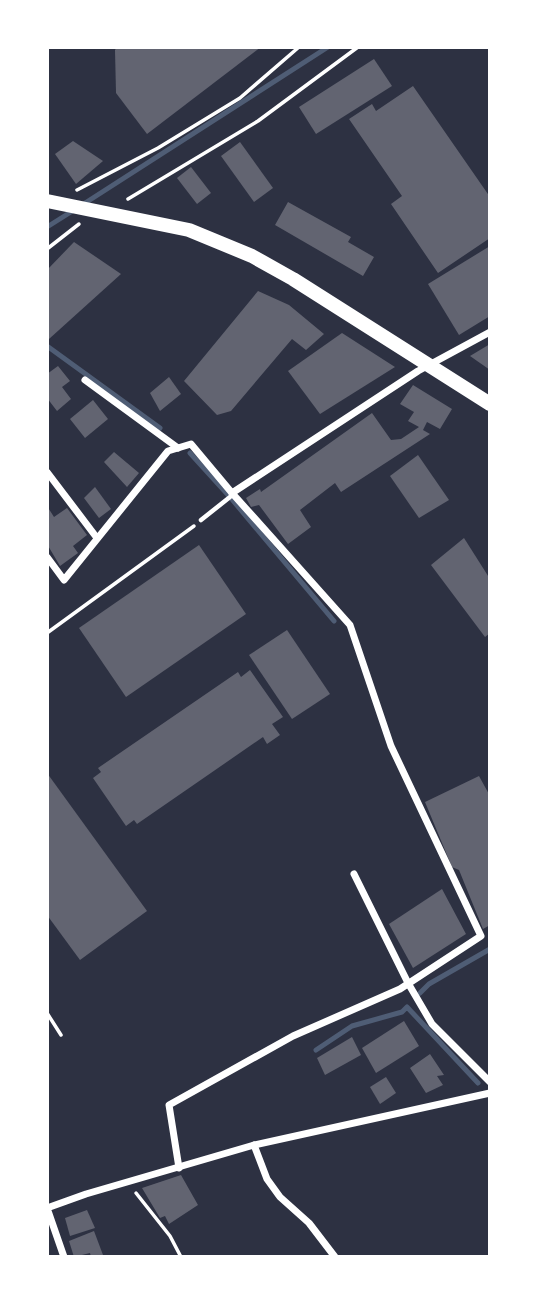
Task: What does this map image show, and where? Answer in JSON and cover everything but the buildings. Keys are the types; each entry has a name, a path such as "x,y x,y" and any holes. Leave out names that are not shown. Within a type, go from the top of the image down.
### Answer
{"highway":[{"path":"52,202 190,230 252,256 293,279 490,404"}],"street":[{"path":"231,495 429,364 490,332"},
{"path":"85,380 178,448"},
{"path":"47,557 64,580 168,451 191,444 231,495 349,625 391,746 481,936 408,983 293,1036 169,1105 179,1168"},
{"path":"47,472 97,538"},
{"path":"354,874 408,983 432,1024 490,1082"},
{"path":"64,1257 47,1208 86,1194 254,1146 490,1093"},
{"path":"254,1146 267,1179 280,1197 309,1223 335,1257"}],"lane":[{"path":"201,520 231,495"}],"path":[{"path":"75,191 158,148 240,98 299,47"},
{"path":"128,199 258,121 358,47"},
{"path":"47,249 82,222"},
{"path":"47,633 201,520"},
{"path":"47,1013 61,1035"},
{"path":"128,1183 170,1236 181,1257"}],"waterway":[{"path":"82,205 328,47"},
{"path":"47,227 74,210"},
{"path":"47,346 160,428"},
{"path":"190,453 334,621"},
{"path":"420,993 429,984 490,949"},
{"path":"316,1050 352,1026 402,1012 407,1007 478,1083"}]}
